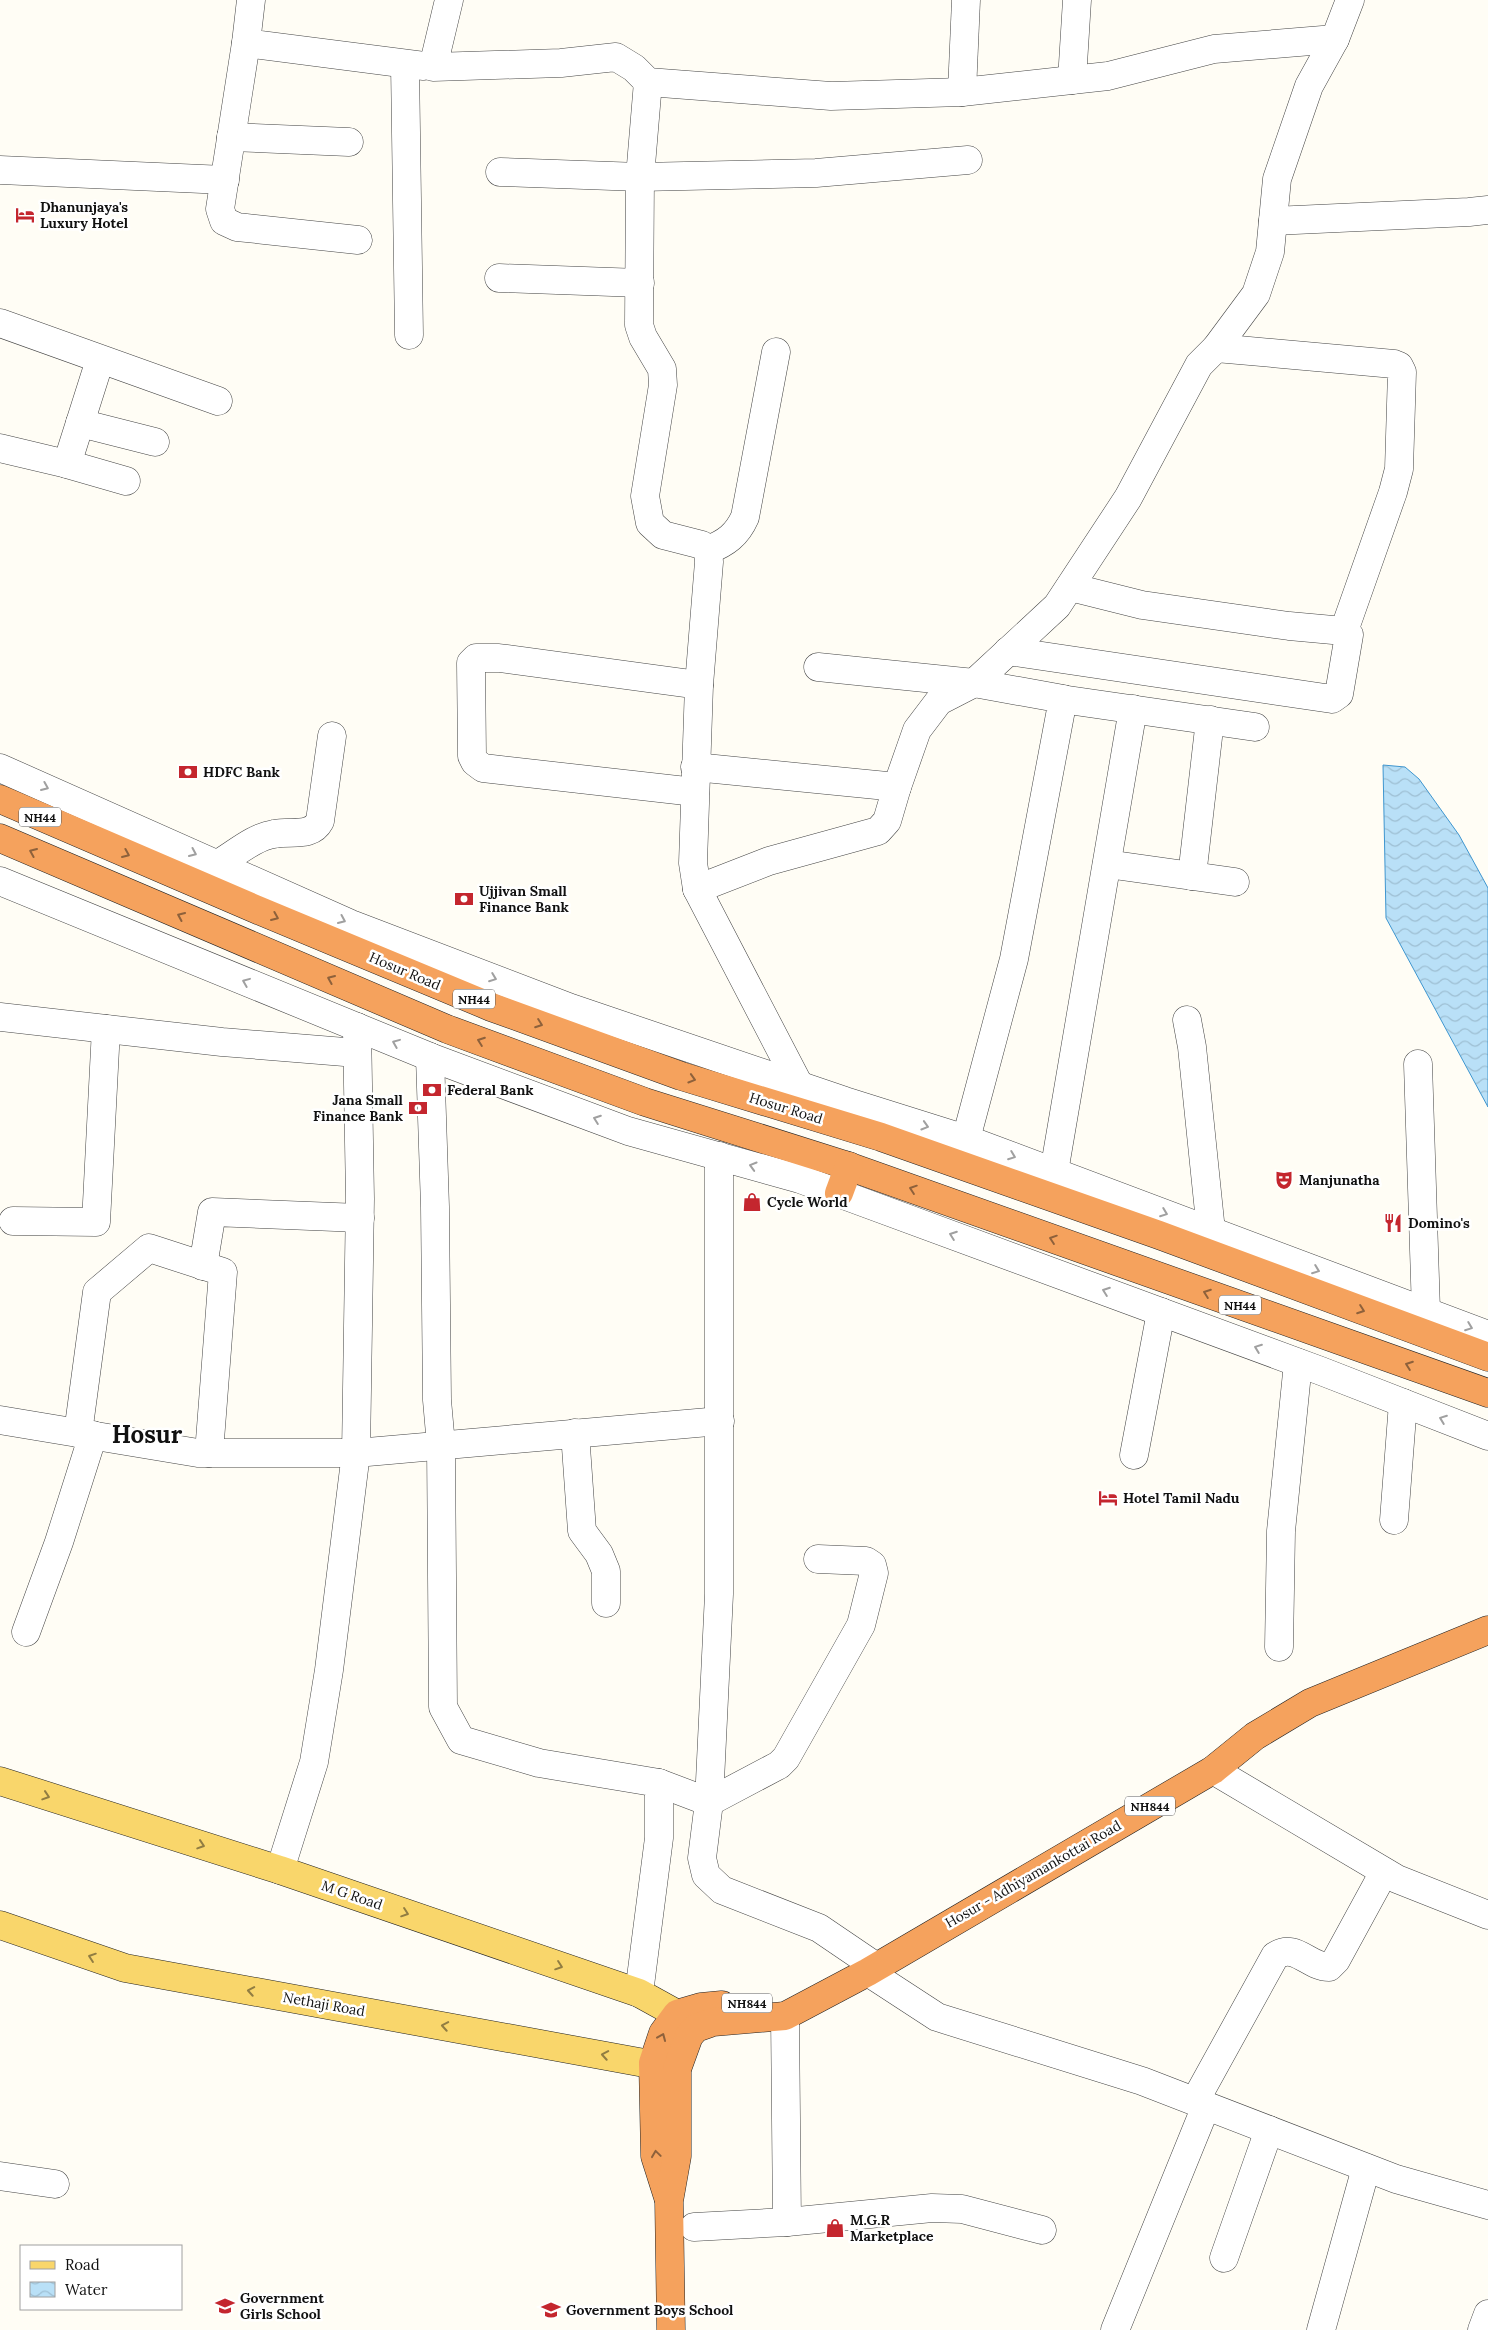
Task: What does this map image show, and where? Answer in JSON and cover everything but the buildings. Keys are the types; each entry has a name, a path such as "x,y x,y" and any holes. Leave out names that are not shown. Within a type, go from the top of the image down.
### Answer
{"highway":[{"name":"Hosur Road","path":"0,799 81,835 491,1007 681,1076 882,1129"},
{"name":"NH44","path":"0,838 446,1028 645,1102 845,1165 1488,1393"},
{"name":"NH44","path":"882,1129 1159,1235 1488,1357"},
{"path":"839,1193 845,1165"},
{"name":"Hosur - Adhiyamankottai Road","path":"687,2021 713,2022 785,2016 872,1969 1212,1770 1255,1736 1310,1703 1488,1630"},
{"name":"Hosur - Adhiyamankottai Road","path":"687,2021 701,2007 775,1999 818,1998"},
{"path":"671,2330 669,2201 655,2156 665,2066 689,2036 687,2021"}],"main road":[{"name":"M G Road","path":"0,1781 280,1870 639,1993 687,2021"},
{"name":"Nethaji Road","path":"0,1925 125,1968 665,2066"}],"street":[{"path":"252,0 220,209 224,221 237,227 358,240"},
{"path":"432,67 449,0"},
{"path":"962,92 966,0"},
{"path":"1072,80 1077,0"},
{"path":"697,889 769,861 878,831 888,821 897,787 917,730 939,701 974,683 1057,606 1128,498 1199,365 1216,348 1256,294 1270,252 1277,179 1309,86 1335,39 1350,0"},
{"path":"246,43 432,67 561,63 616,57 634,68 648,82 831,96 962,92 1108,76 1214,49 1335,39"},
{"path":"406,65 409,335"},
{"path":"648,82 640,177 640,325 643,337 662,368 663,377 646,496 650,523 663,535 702,545 708,550 710,562 699,685 693,863 697,889 798,1083"},
{"path":"231,137 349,142"},
{"path":"500,172 640,177 816,173 968,160"},
{"path":"0,170 225,180"},
{"path":"1273,221 1488,210"},
{"path":"499,278 640,283"},
{"path":"0,324 218,401"},
{"path":"1216,348 1394,364 1399,366 1402,372 1399,469 1393,492 1344,631"},
{"path":"708,550 726,543 740,529 746,517 776,352"},
{"path":"67,464 100,360"},
{"path":"80,423 155,442"},
{"path":"0,448 126,481"},
{"path":"1008,651 1332,699 1339,694 1349,636 1344,631 1289,626 1142,605 1070,586"},
{"path":"699,685 499,658 476,658 471,663 472,756 475,762 483,768 695,780 897,787"},
{"path":"818,667 974,683 1061,699 1255,727"},
{"path":"966,1139 1014,958 1047,792 1063,699 1061,699"},
{"path":"1054,1172 1133,709"},
{"path":"1192,876 1210,720"},
{"path":"218,864 263,837 275,833 310,832 317,828 320,821 332,736"},
{"path":"0,768 351,924 571,1008 798,1083 882,1129 966,1139 1488,1335"},
{"path":"1107,864 1235,882"},
{"path":"0,881 357,1040 430,1057 628,1131 800,1179 1298,1363 1488,1436"},
{"path":"0,1017 222,1042 357,1040"},
{"path":"1187,1020 1192,1047 1211,1231"},
{"path":"13,1221 96,1222 106,1029"},
{"path":"280,1870 314,1762 329,1670 356,1453 360,1218 357,1040"},
{"path":"430,1057 435,1207 437,1400 441,1445 443,1707 461,1740 540,1763 659,1783 709,1802 779,1765 786,1758 861,1625 874,1573 872,1565 866,1561 818,1559"},
{"path":"1418,1064 1426,1311"},
{"path":"719,1156 719,1594 709,1802 702,1858 706,1875 722,1890 819,1928 938,2017 1085,2062 1396,2179 1488,2205"},
{"path":"203,1266 212,1212 360,1218"},
{"path":"26,1632 62,1533 86,1434 97,1292 150,1248 223,1272 209,1453"},
{"path":"1134,1455 1161,1312"},
{"path":"1279,1647 1281,1531 1298,1363"},
{"path":"1394,1520 1403,1403"},
{"path":"0,1420 198,1453 356,1453 720,1421"},
{"path":"575,1433 582,1531 599,1554 606,1571 606,1603"},
{"path":"1212,1770 1397,1879 1488,1915"},
{"path":"639,1993 659,1838 659,1783"},
{"path":"1115,2330 1200,2104 1275,1956 1282,1951 1293,1951 1321,1966 1329,1966 1336,1960 1384,1872"},
{"path":"785,2016 787,2222"},
{"path":"1224,2258 1269,2130"},
{"path":"1321,2330 1366,2168"},
{"path":"0,2176 55,2184"},
{"path":"694,2227 787,2222 932,2208 962,2209 1042,2230"},
{"path":"1482,2330 1488,2314"}],"water":[{"path":"1383,765 1405,767 1419,779 1459,835 1488,888 1488,1107 1386,918"}],"place":[{"name":"Dhanunjaya's Luxury Hotel","path":"25,215"},
{"name":"HDFC Bank","path":"188,772"},
{"name":"Ujjivan Small Finance Bank","path":"464,899"},
{"name":"Federal Bank","path":"432,1090"},
{"name":"Jana Small Finance Bank","path":"418,1108"},
{"name":"Manjunatha","path":"1284,1180"},
{"name":"Cycle World","path":"752,1202"},
{"name":"Domino's","path":"1393,1223"},
{"name":"Hotel Tamil Nadu","path":"1108,1498"},
{"name":"M.G.R Marketplace","path":"835,2228"},
{"name":"Government Girls School","path":"225,2306"},
{"name":"Government Boys School","path":"551,2310"}],"district":[{"name":"Hosur","path":"147,1434"}]}
